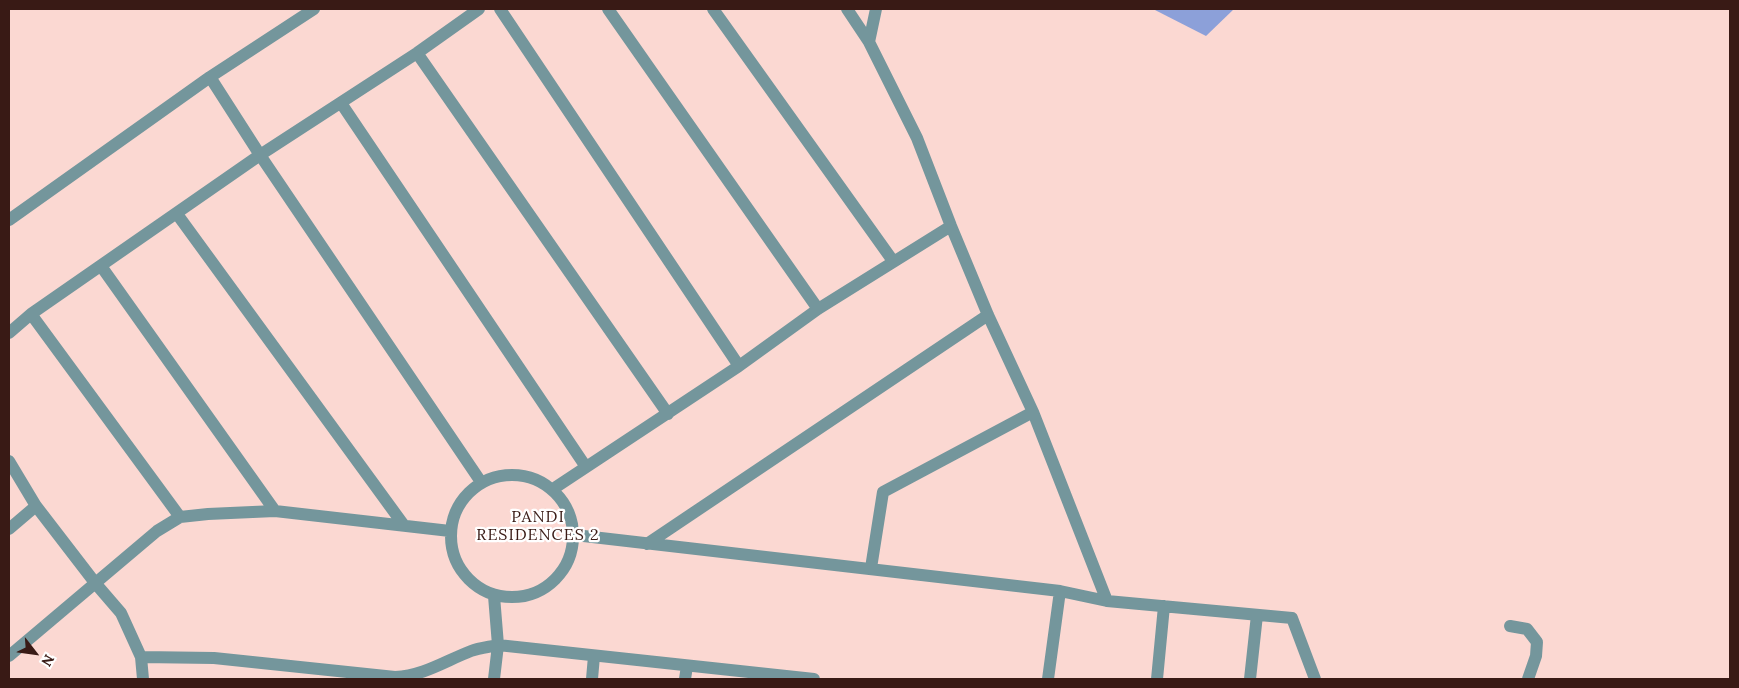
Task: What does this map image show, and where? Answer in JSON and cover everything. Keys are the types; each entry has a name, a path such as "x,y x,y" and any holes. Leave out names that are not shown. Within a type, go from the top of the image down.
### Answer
{"street":[{"path":"9,220 210,77 314,9"},
{"path":"9,333 31,314 260,155 417,53 479,9"},
{"path":"500,9 739,366"},
{"path":"608,9 818,309"},
{"path":"713,9 893,262"},
{"path":"847,9 869,42 917,138 988,315 1034,412 1107,601"},
{"path":"869,42 876,9"},
{"path":"417,53 668,414"},
{"path":"210,77 260,155 481,482"},
{"path":"341,103 586,467"},
{"path":"176,214 403,524"},
{"path":"554,489 739,366 818,309 951,226"},
{"path":"101,266 275,511"},
{"path":"31,314 180,517"},
{"path":"647,544 988,315"},
{"path":"871,568 883,492 1034,412"},
{"path":"9,461 36,506 96,584 121,613 141,658 143,679"},
{"path":"505,474 531,476 554,489 569,510 575,535 571,558 558,578 540,592 517,598 494,596 475,586 461,571 452,552 450,531 460,503 481,482 505,474"},
{"path":"9,529 36,506"},
{"path":"9,656 157,532 180,517 275,511 403,524 450,531"},
{"path":"575,535 1060,590 1107,601 1292,618 1315,679"},
{"path":"1048,679 1060,590"},
{"path":"494,596 498,645 494,679"},
{"path":"1157,679 1164,606"},
{"path":"1250,679 1257,614"},
{"path":"1510,626 1527,630 1537,642 1536,656 1528,679"},
{"path":"141,658 214,658 409,676 429,670 473,650 498,645 779,677 814,679"},
{"path":"592,679 594,656"},
{"path":"685,679 687,666"}],"water":[{"path":"1153,9 1234,9 1206,36"}],"district":[{"name":"PANDI RESIDENCES 2","path":"538,526"}]}
